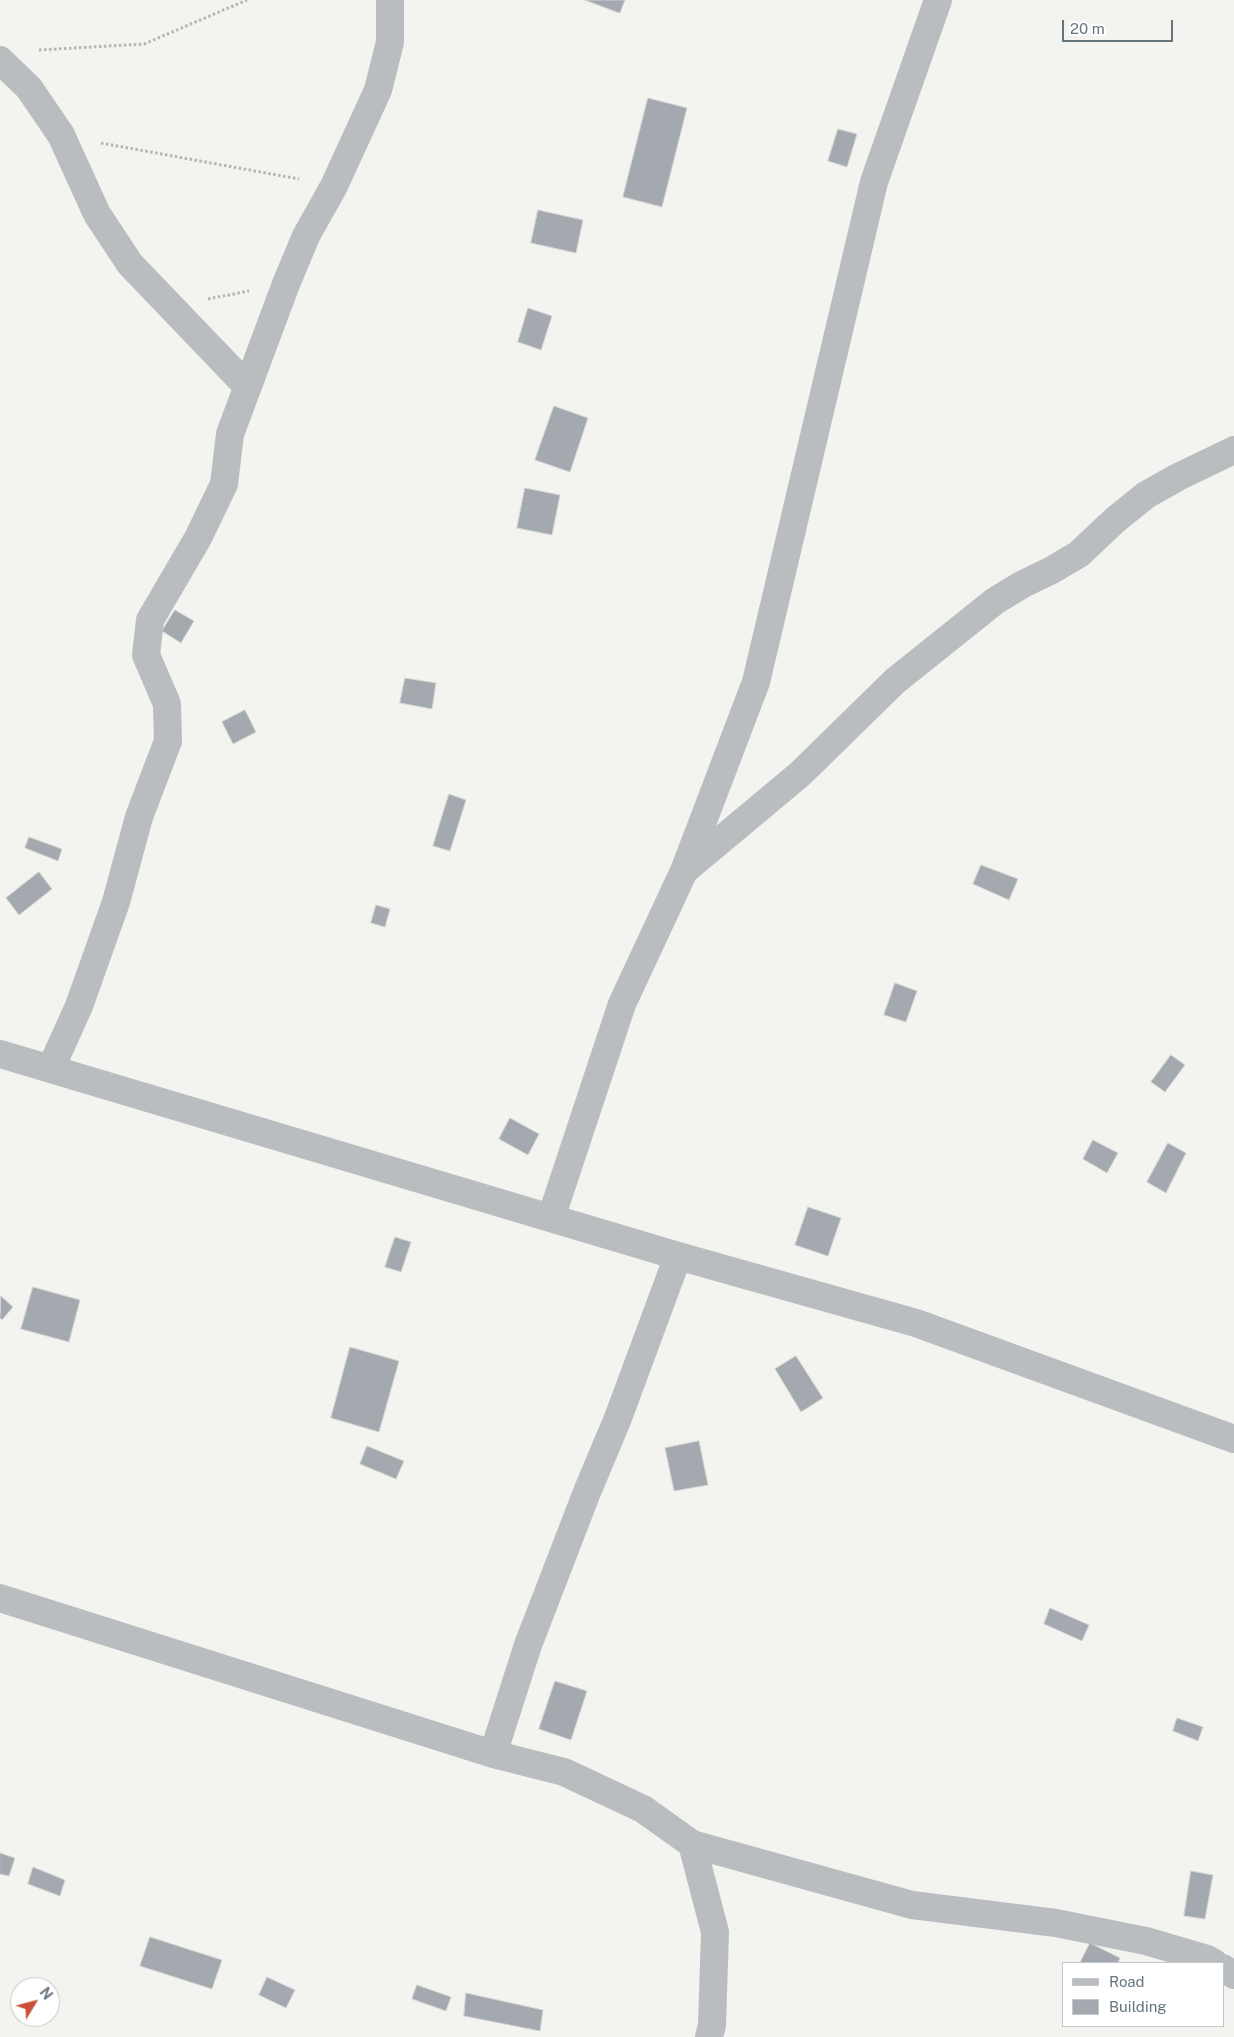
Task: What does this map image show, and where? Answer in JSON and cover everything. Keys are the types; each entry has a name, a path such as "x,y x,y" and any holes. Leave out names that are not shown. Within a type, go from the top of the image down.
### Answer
{"street":[{"path":"50,1068 82,998 116,902 139,817 168,741 167,704 146,655 150,620 198,538 224,484 230,434 286,284 306,236 334,186 378,90 390,42 390,0"},
{"path":"551,1218 622,1004 684,871 756,682 874,182 938,0"},
{"path":"0,60 30,88 61,135 97,214 130,264 247,386"},
{"path":"684,871 800,774 895,681 995,601 1079,554 1115,520 1146,496 1178,477 1234,450"},
{"path":"0,1054 678,1256 916,1324 1234,1439"},
{"path":"493,1754 528,1645 587,1492 618,1418 678,1256"},
{"path":"0,1598 493,1754 564,1772 643,1809 692,1844 912,1905 1097,1930 1146,1941 1212,1962"},
{"path":"692,1844 715,1932 712,2026 708,2037"}],"path":[{"path":"36,50 144,44 247,0"},
{"path":"61,135 334,186"},
{"path":"170,306 286,284"}],"building":[{"path":"585,0 625,0 620,13"},
{"path":"648,98 687,108 662,207 623,197"},
{"path":"838,129 857,134 847,167 828,161"},
{"path":"538,210 583,220 576,253 531,243"},
{"path":"528,308 552,316 541,350 518,342"},
{"path":"554,406 588,418 570,472 535,460"},
{"path":"525,488 560,495 552,535 517,528"},
{"path":"175,610 194,621 181,643 162,631"},
{"path":"405,678 436,683 432,709 400,703"},
{"path":"245,710 256,732 233,744 222,722"},
{"path":"449,794 466,800 450,851 433,846"},
{"path":"29,837 62,849 58,861 25,848"},
{"path":"981,865 1018,879 1009,900 973,884"},
{"path":"39,872 52,889 19,915 6,898"},
{"path":"376,905 390,909 385,927 371,923"},
{"path":"895,983 917,991 906,1022 884,1015"},
{"path":"1171,1055 1185,1065 1165,1092 1151,1082"},
{"path":"510,1118 539,1134 528,1155 499,1139"},
{"path":"1093,1140 1118,1153 1107,1173 1083,1159"},
{"path":"1168,1143 1186,1153 1166,1193 1147,1182"},
{"path":"808,1207 841,1218 828,1256 795,1245"},
{"path":"395,1237 411,1242 401,1272 385,1267"},
{"path":"33,1287 80,1300 69,1342 21,1329"},
{"path":"1,1296 13,1307 2,1320 0,1318"},
{"path":"350,1347 399,1361 379,1432 331,1418"},
{"path":"796,1356 823,1398 801,1412 775,1369"},
{"path":"699,1441 708,1485 674,1491 665,1448"},
{"path":"367,1446 404,1461 396,1479 360,1464"},
{"path":"1050,1608 1089,1625 1082,1641 1044,1624"},
{"path":"555,1681 587,1691 571,1740 539,1729"},
{"path":"1177,1718 1203,1727 1198,1741 1173,1731"},
{"path":"0,1853 15,1858 9,1876 0,1874"},
{"path":"33,1867 65,1880 60,1896 28,1884"},
{"path":"1191,1871 1213,1875 1205,1919 1184,1916"},
{"path":"150,1937 222,1960 212,1989 140,1966"},
{"path":"1090,1943 1120,1958 1118,1962 1080,1962"},
{"path":"267,1977 295,1990 286,2008 259,1995"},
{"path":"417,1985 451,1997 446,2011 412,1999"},
{"path":"466,1993 543,2010 540,2031 464,2016"}]}
